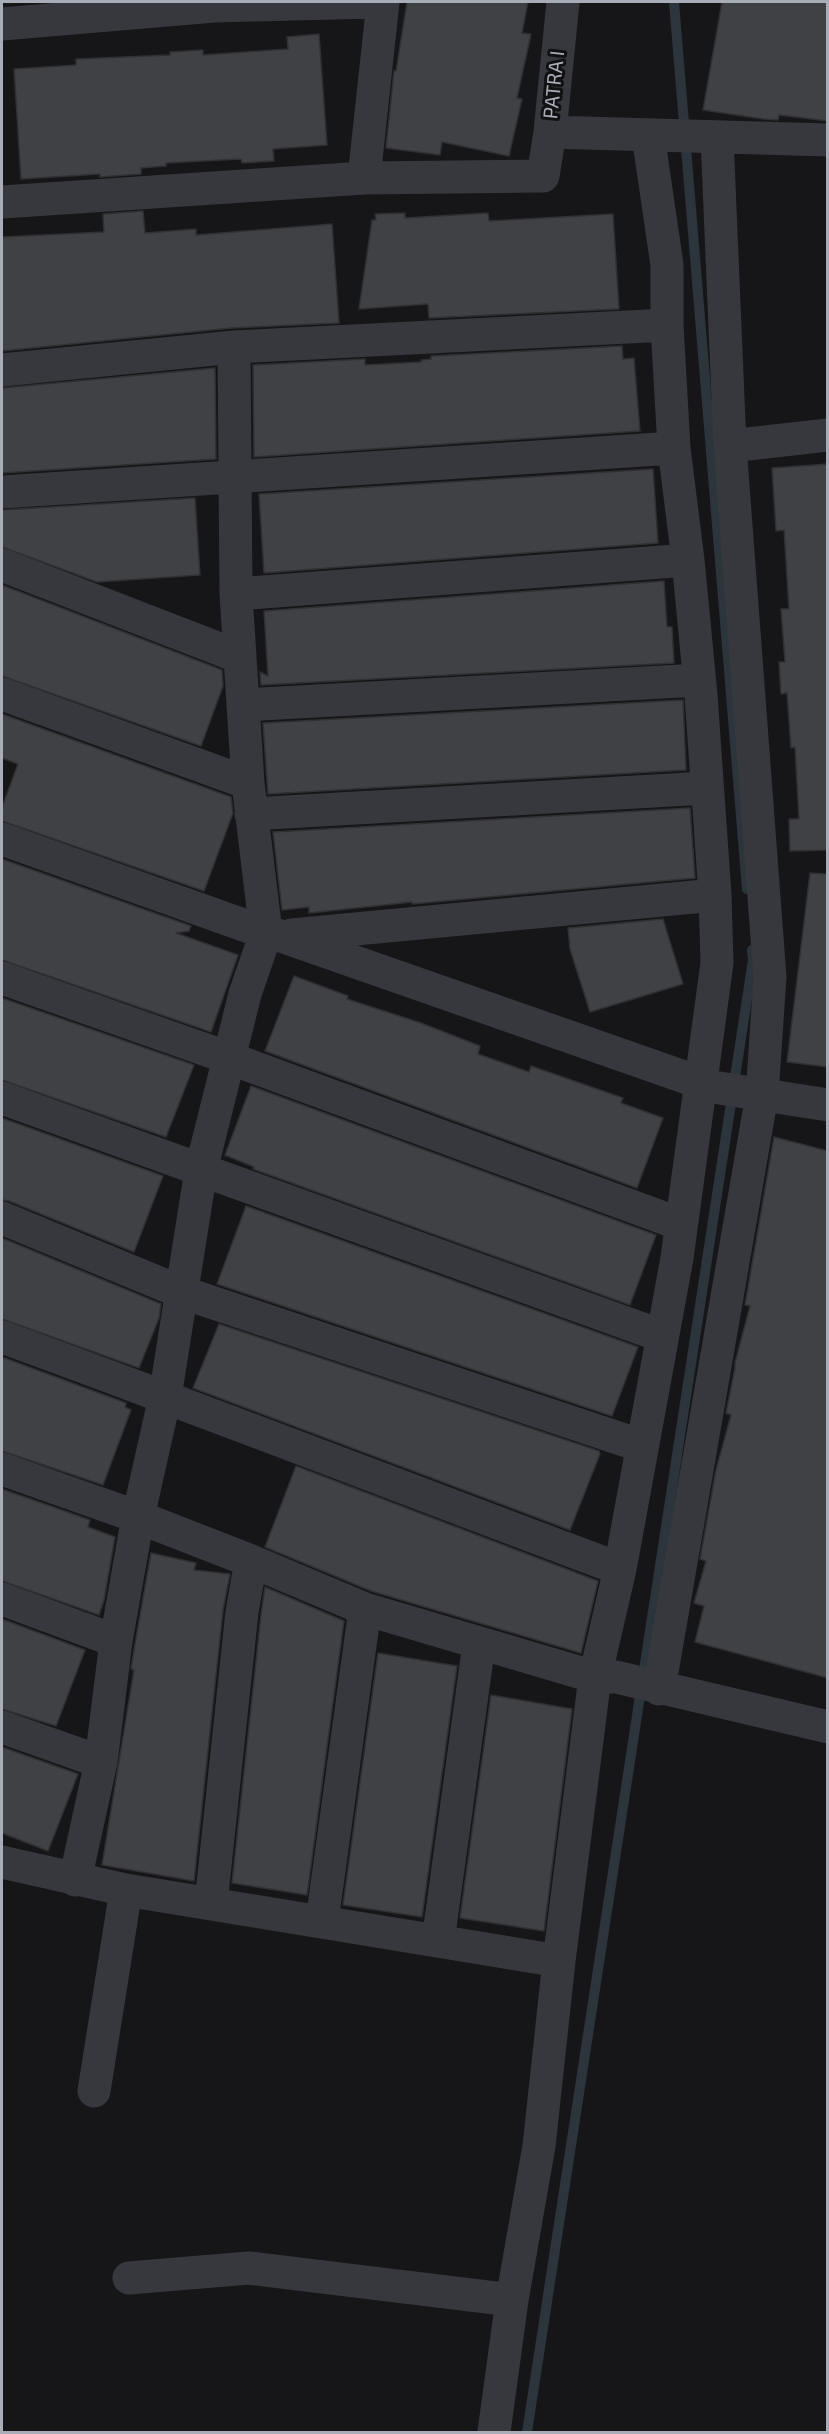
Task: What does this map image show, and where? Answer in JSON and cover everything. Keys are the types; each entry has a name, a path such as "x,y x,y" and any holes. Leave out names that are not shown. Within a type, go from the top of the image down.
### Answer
{"street":[{"path":"2,24 214,4 375,2"},
{"path":"364,178 383,2"},
{"name":"PATRA I","path":"562,2 550,132 828,140"},
{"path":"2,202 364,178 543,177 550,132"},
{"path":"494,2433 512,2300 539,2146 558,1961 606,1677 620,1569 676,1258 680,1224 707,1084 717,963 699,680 688,560 674,448 667,325 667,265 653,135"},
{"path":"656,1688 754,1094 770,977 708,137"},
{"path":"2,370 234,347 667,325"},
{"path":"75,1880 101,1762 116,1641 138,1517 165,1396 201,1170 245,994 274,935 249,798 236,594 234,347"},
{"path":"730,446 828,435"},
{"path":"2,492 674,448"},
{"path":"236,594 688,560"},
{"path":"2,566 240,657"},
{"path":"243,705 699,680"},
{"path":"2,694 249,798 706,788"},
{"path":"2,839 707,1084 754,1094 828,1105"},
{"path":"274,935 714,895"},
{"path":"2,978 229,1058 680,1224"},
{"path":"2,1098 662,1335"},
{"path":"2,1218 181,1292 642,1446"},
{"path":"2,1337 165,1396 283,1443 620,1569"},
{"path":"2,1469 138,1517 365,1609 479,1644 606,1677 828,1727"},
{"path":"211,1903 242,1612 251,1561"},
{"path":"2,1599 116,1641"},
{"path":"322,1922 365,1609"},
{"path":"438,1941 479,1644"},
{"path":"2,1727 101,1762"},
{"path":"2,1862 126,1890 558,1961"},
{"path":"94,2091 126,1890"},
{"path":"129,2278 249,2268 512,2300"}],"building":[{"path":"407,2 528,2 522,33 531,34 517,98 522,99 509,156 442,142 440,155 386,148 394,71 396,71"},
{"path":"722,2 828,2 828,121 779,115 778,120 763,119 703,110"},
{"path":"319,34 327,145 273,149 274,161 242,163 241,159 166,163 166,166 141,168 141,174 21,179 14,69 76,65 76,59 170,55 170,52 203,50 203,55 288,49 287,37"},
{"path":"143,211 145,233 196,229 196,235 332,224 339,323 232,328 2,351 2,237 104,232 103,214"},
{"path":"405,213 405,218 488,213 489,221 613,214 619,309 429,318 428,304 359,309 372,220 376,220 375,214"},
{"path":"622,346 623,359 634,358 640,431 254,457 253,365 365,359 365,365 421,362 421,360 431,359 431,356"},
{"path":"215,368 216,459 2,473 2,388"},
{"path":"828,464 828,850 790,851 789,819 799,819 795,747 791,748 787,693 781,694 779,662 785,662 781,609 789,609 784,530 776,531 772,468"},
{"path":"653,469 658,543 264,573 259,494"},
{"path":"195,498 200,575 97,582 2,547 2,510"},
{"path":"664,581 667,627 672,627 674,663 261,685 260,672 268,676 264,611"},
{"path":"2,585 222,670 223,686 201,746 2,676"},
{"path":"683,700 686,770 268,794 263,723"},
{"path":"2,714 231,797 233,813 204,891 2,821 2,807 18,764 2,758"},
{"path":"690,808 695,878 309,913 309,907 282,910 273,832"},
{"path":"2,859 191,926 189,931 176,933 238,955 211,1032 2,960"},
{"path":"810,873 828,874 828,1067 787,1062"},
{"path":"663,919 683,984 590,1012 570,949 568,928"},
{"path":"294,976 348,996 347,999 421,1023 480,1046 478,1054 529,1072 531,1066 623,1098 621,1103 663,1118 637,1188 265,1051"},
{"path":"2,998 194,1065 166,1137 2,1080"},
{"path":"251,1086 656,1235 630,1305 253,1169 254,1167 225,1155"},
{"path":"2,1118 163,1176 134,1252 2,1200"},
{"path":"774,1137 828,1151 828,1678 695,1642 704,1606 694,1603 706,1561 700,1559 716,1470 731,1415 726,1413 735,1363 750,1306 745,1305"},
{"path":"246,1206 638,1347 612,1416 217,1284"},
{"path":"2,1238 161,1304 159,1318 139,1368 2,1319"},
{"path":"219,1324 599,1451 600,1454 570,1530 193,1388"},
{"path":"2,1357 126,1403 125,1407 131,1410 103,1485 2,1451"},
{"path":"296,1466 598,1581 581,1653 371,1591 265,1547"},
{"path":"2,1489 90,1520 88,1527 115,1537 104,1600 99,1615 2,1581"},
{"path":"151,1553 196,1563 194,1570 230,1574 223,1610 194,1881 102,1865"},
{"path":"265,1587 344,1621 307,1895 232,1883"},
{"path":"2,1619 85,1650 56,1726 2,1709"},
{"path":"378,1653 457,1666 422,1917 343,1905"},
{"path":"491,1695 572,1709 544,1931 460,1918"},
{"path":"2,1747 78,1774 48,1851 2,1833"}],"waterway":[{"path":"674,2 747,889"},
{"path":"770,2 788,4"},
{"path":"527,2432 753,960 752,950"}]}
